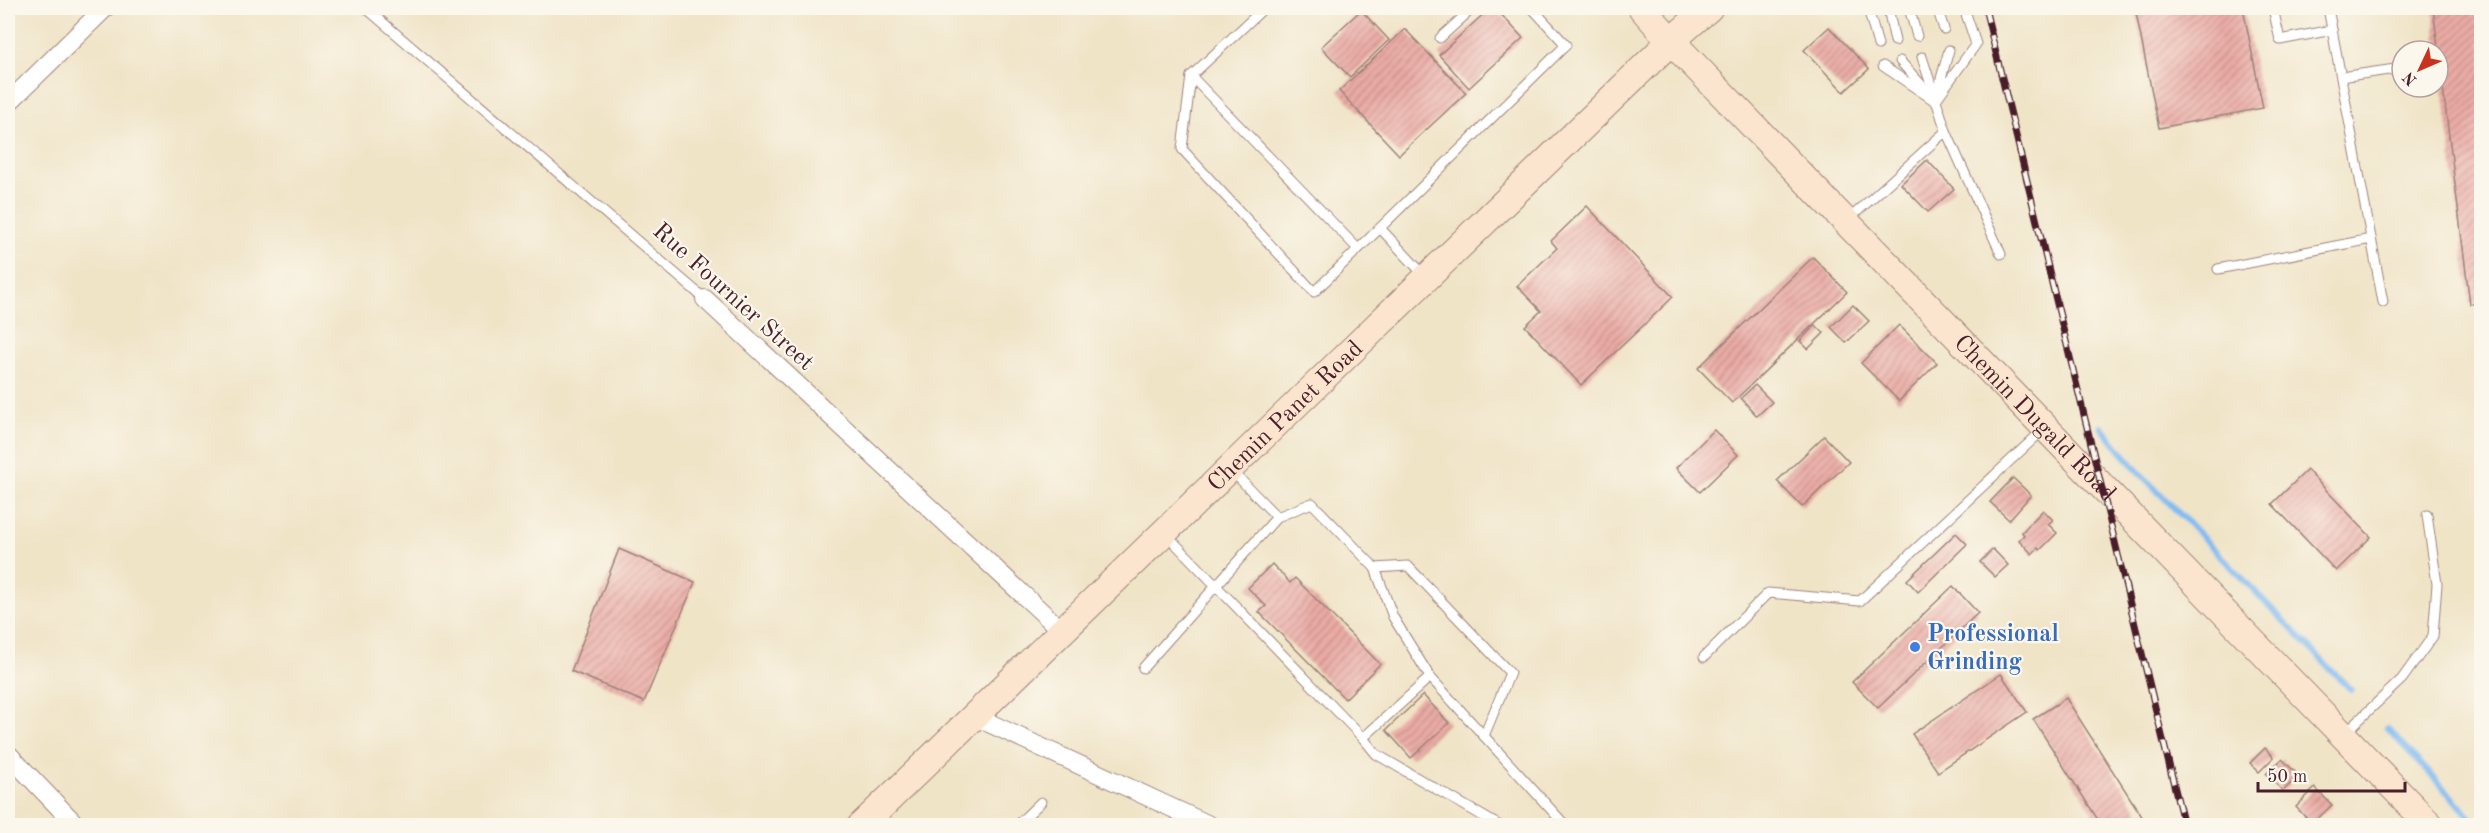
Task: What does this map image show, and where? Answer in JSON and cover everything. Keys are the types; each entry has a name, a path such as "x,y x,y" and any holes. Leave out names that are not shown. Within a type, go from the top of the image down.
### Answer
{"street":[{"path":"8,103 105,8"},
{"name":"Chemin Dugald Road","path":"1642,8 1671,41 2431,825"},
{"name":"Chemin Panet Road","path":"861,825 1426,277 1671,41 1709,8"},
{"name":"Rue Fournier Street","path":"705,299 1061,630"},
{"path":"974,716 1211,825"},
{"path":"8,754 67,822"}],"lane":[{"name":"Rue Fournier Street","path":"366,8 705,299"},
{"path":"1264,8 1191,76 1182,148 1314,292 1566,45 1532,8"},
{"path":"1440,39 1473,8"},
{"path":"1872,8 1869,12 1878,45"},
{"path":"1888,8 1895,41"},
{"path":"1909,8 1917,36"},
{"path":"1937,8 1944,29"},
{"path":"1935,101 1976,44 1964,8"},
{"path":"2273,8 2280,40 2332,30"},
{"path":"2328,8 2383,302"},
{"path":"1935,101 1949,50"},
{"path":"1922,57 1946,131 2001,254"},
{"path":"1900,62 1935,101"},
{"path":"1883,66 1935,101"},
{"path":"2341,77 2390,70"},
{"path":"1191,76 1358,249"},
{"path":"1846,222 1946,131"},
{"path":"1380,228 1426,277"},
{"path":"2218,269 2371,239"},
{"path":"1704,657 1768,593 1860,601 2045,427"},
{"path":"1229,468 1277,517"},
{"path":"1143,668 1277,517 1312,503 1375,568 1393,617 1430,676 1566,825"},
{"path":"2343,735 2402,679 2433,636 2437,584 2427,515"},
{"path":"1163,532 1376,753 1500,825"},
{"path":"1375,568 1408,566 1510,673 1484,736"},
{"path":"1364,738 1430,676"},
{"path":"1016,825 1041,802"}],"building":[{"path":"1490,8 1495,8 1523,38 1469,88 1439,55"},
{"path":"2135,8 2243,8 2263,108 2159,128"},
{"path":"2433,8 2482,8 2482,303 2470,304 2444,99 2450,99 2450,39 2437,39"},
{"path":"1361,10 1389,40 1350,77 1321,47"},
{"path":"1829,27 1869,69 1844,92 1804,50"},
{"path":"1405,29 1466,93 1399,155 1339,91"},
{"path":"1927,160 1954,189 1928,212 1901,184"},
{"path":"1587,206 1673,297 1581,385 1525,326 1541,311 1517,286 1557,248 1551,241"},
{"path":"1813,257 1847,292 1732,403 1698,368"},
{"path":"1853,305 1869,321 1846,343 1831,327"},
{"path":"1815,325 1824,333 1808,349 1800,341"},
{"path":"1899,325 1937,363 1899,401 1861,363"},
{"path":"1755,385 1772,402 1757,416 1741,398"},
{"path":"1714,430 1738,455 1700,492 1676,468"},
{"path":"1824,436 1849,462 1802,507 1777,481"},
{"path":"2307,470 2371,537 2336,571 2272,504"},
{"path":"2013,478 2031,495 2009,520 1990,502"},
{"path":"2043,510 2053,520 2048,524 2057,533 2040,550 2038,548 2032,554 2019,540 2024,535 2022,532"},
{"path":"1956,533 1967,544 1918,592 1907,580"},
{"path":"619,549 695,582 644,702 571,671"},
{"path":"1993,549 2008,565 1995,577 1980,562"},
{"path":"1272,564 1290,583 1295,578 1380,664 1345,699 1259,612 1266,606 1248,588"},
{"name":"Professional Grinding","path":"1953,586 1978,613 1878,708 1852,682"},
{"path":"2001,674 2027,712 1938,772 1912,734"},
{"path":"1423,695 1449,723 1411,758 1386,730"},
{"path":"2066,698 2148,826 2102,826 2033,719"},
{"path":"2265,748 2274,757 2259,772 2250,763"},
{"path":"2282,759 2299,776 2283,791 2266,774"},
{"path":"2315,788 2332,805 2312,824 2296,807"}],"waterway":[{"path":"2101,427 2136,469 2351,690"},
{"path":"2387,728 2479,826"}],"railway":[{"path":"1985,8 2184,826"}],"place":[{"name":"Professional Grinding","path":"1915,647"}]}
